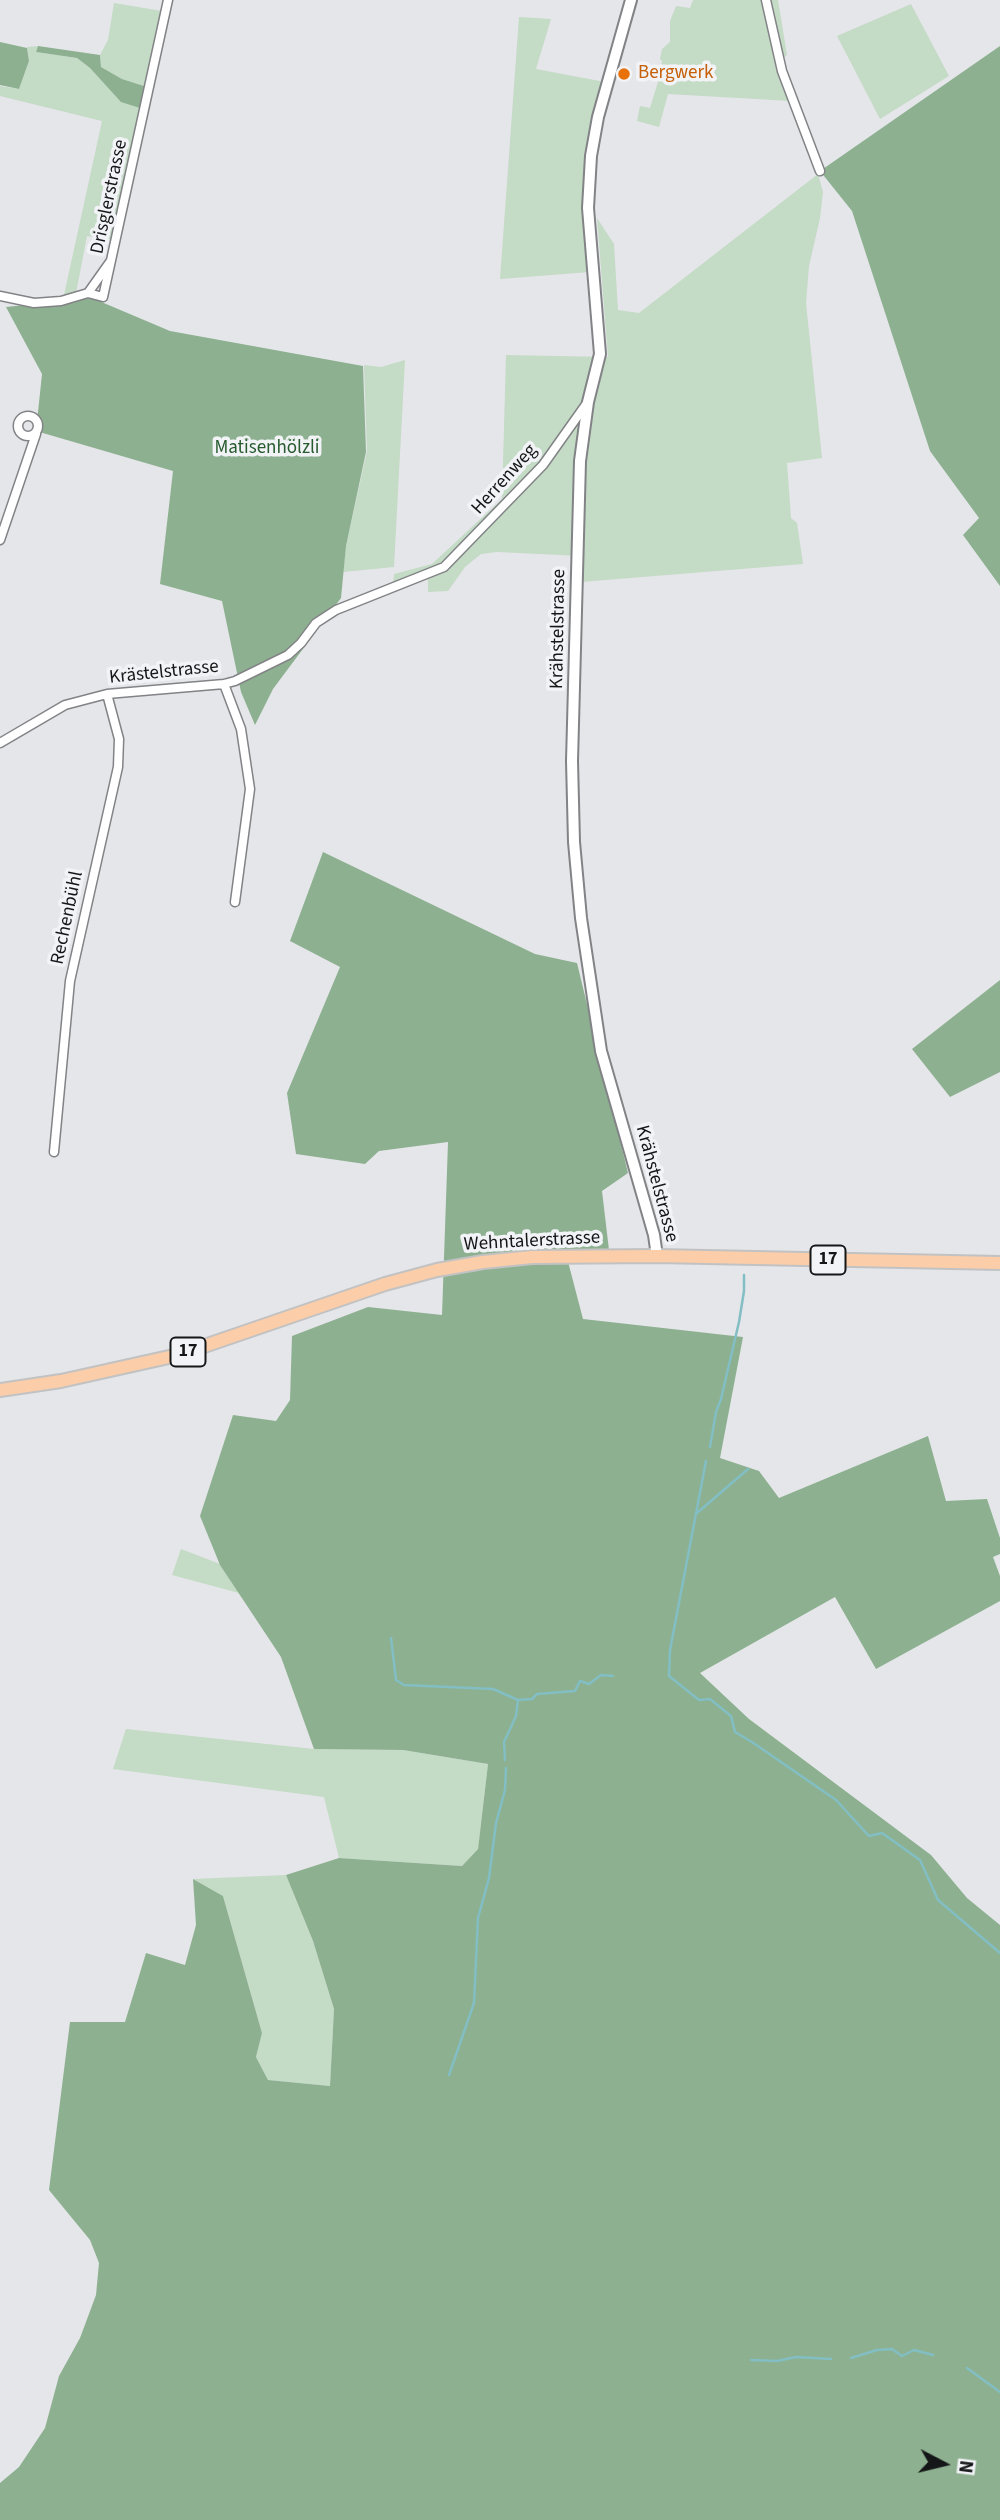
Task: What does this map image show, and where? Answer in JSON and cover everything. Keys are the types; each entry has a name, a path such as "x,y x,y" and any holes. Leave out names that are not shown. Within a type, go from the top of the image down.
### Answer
{"main road":[{"name":"Krähstelstrasse","path":"631,0 598,117 592,156 588,208 600,354 588,402 580,461 572,761 574,842 585,957 601,1051 654,1236 657,1256"},
{"name":"Wehntalerstrasse","path":"0,1390 61,1381 178,1355 385,1284 464,1264 532,1257 657,1256 1000,1263"}],"street":[{"name":"Drisglerstrasse","path":"0,296 34,303 61,301 88,293 103,297 168,0"},
{"path":"766,0 782,71 820,171"},
{"path":"88,293 112,260"},
{"name":"Herrenweg","path":"437,571 505,506 543,464 588,402"},
{"path":"0,540 36,434"},
{"name":"Krästelstrasse","path":"0,743 65,705 107,694 224,684 288,655 316,623 336,610 437,571"},
{"path":"224,684 241,729 250,789 234,902"},
{"name":"Rechenbühl","path":"54,1152 70,981 118,767 119,739 107,694"}],"green space":[{"path":"693,0 778,0 787,55 776,63 791,101 668,94 659,127 637,121 640,106 650,108 661,72 662,49 670,42 670,21 676,6 690,8"},
{"path":"114,3 162,11 147,87 122,79 101,67 100,55 108,40"},
{"path":"911,4 949,76 880,119 837,36"},
{"path":"519,17 551,19 536,69 605,82 588,156 590,272 500,279"},
{"path":"0,42 27,48 29,61 19,89 0,85"},
{"path":"38,46 36,52 77,58 121,101 143,109 115,240 87,236 76,293 64,295 102,121 0,96 0,86 19,89 29,61 27,47"},
{"path":"38,46 100,55 101,67 122,79 147,87 143,109 121,102 90,68 77,58 36,52"},
{"path":"1000,46 1000,586 963,535 979,518 930,451 852,211 820,171"},
{"path":"818,174 823,192 809,266 806,303 822,458 787,463 791,518 797,523 803,564 581,582 581,556 497,552 481,554 465,567 448,591 428,592 428,574 393,585 394,574 432,564 502,499 506,355 608,357 597,218 614,244 618,310 639,313"},
{"name":"Matisenhölzli","path":"92,298 170,331 363,366 366,452 346,546 341,598 273,689 255,725 241,692 222,601 160,584 173,471 36,431 42,374 6,307"},
{"path":"405,360 394,567 343,572 346,546 367,451 364,365 381,367"},
{"path":"323,852 535,954 577,963 628,1173 602,1191 609,1250 566,1254 583,1319 743,1337 720,1458 759,1471 779,1498 928,1436 946,1501 987,1499 1000,1538 1000,1554 993,1557 1000,1576 1000,1601 876,1669 835,1597 700,1673 749,1719 931,1855 967,1898 1000,1925 1000,2520 0,2520 0,2483 19,2467 45,2428 59,2376 80,2338 96,2295 99,2263 90,2240 49,2190 70,2022 125,2022 146,1953 185,1965 196,1925 193,1879 223,1896 262,2033 256,2057 268,2080 330,2086 334,2009 313,1941 286,1875 339,1858 462,1866 478,1849 488,1764 403,1750 314,1749 281,1657 220,1565 200,1516 233,1415 276,1421 290,1400 292,1336 368,1307 442,1315 448,1142 379,1151 365,1164 296,1154 287,1093 340,967 290,941"},
{"path":"1000,980 1000,1072 950,1097 912,1049"},
{"path":"181,1549 220,1564 239,1593 172,1575"},
{"path":"126,1729 314,1749 403,1750 488,1764 478,1849 462,1866 339,1858 324,1797 113,1769"},
{"path":"286,1875 313,1941 334,2009 330,2086 268,2080 256,2057 262,2033 223,1896 193,1879"}],"waterway":[{"path":"710,1447 739,1322 744,1275"},
{"path":"706,1461 670,1650 669,1676 699,1700 710,1699 731,1716 735,1732 836,1800 869,1836 882,1833 920,1860 938,1900 1000,1953"},
{"path":"697,1513 748,1469"},
{"path":"391,1638 396,1680 404,1685 493,1689 518,1700 532,1699 537,1694 575,1691 580,1681 589,1684 601,1675 613,1676"},
{"path":"505,1760 504,1742 516,1716 518,1700"},
{"path":"449,2075 474,2003 478,1918 489,1878 496,1823 505,1790 506,1768"},
{"path":"851,2358 877,2350 892,2349 902,2356 914,2350 933,2355"},
{"path":"751,2360 777,2361 796,2357 831,2359"},
{"path":"967,2368 1000,2392"}],"place":[{"name":"Bergwerk","path":"624,74"}]}
